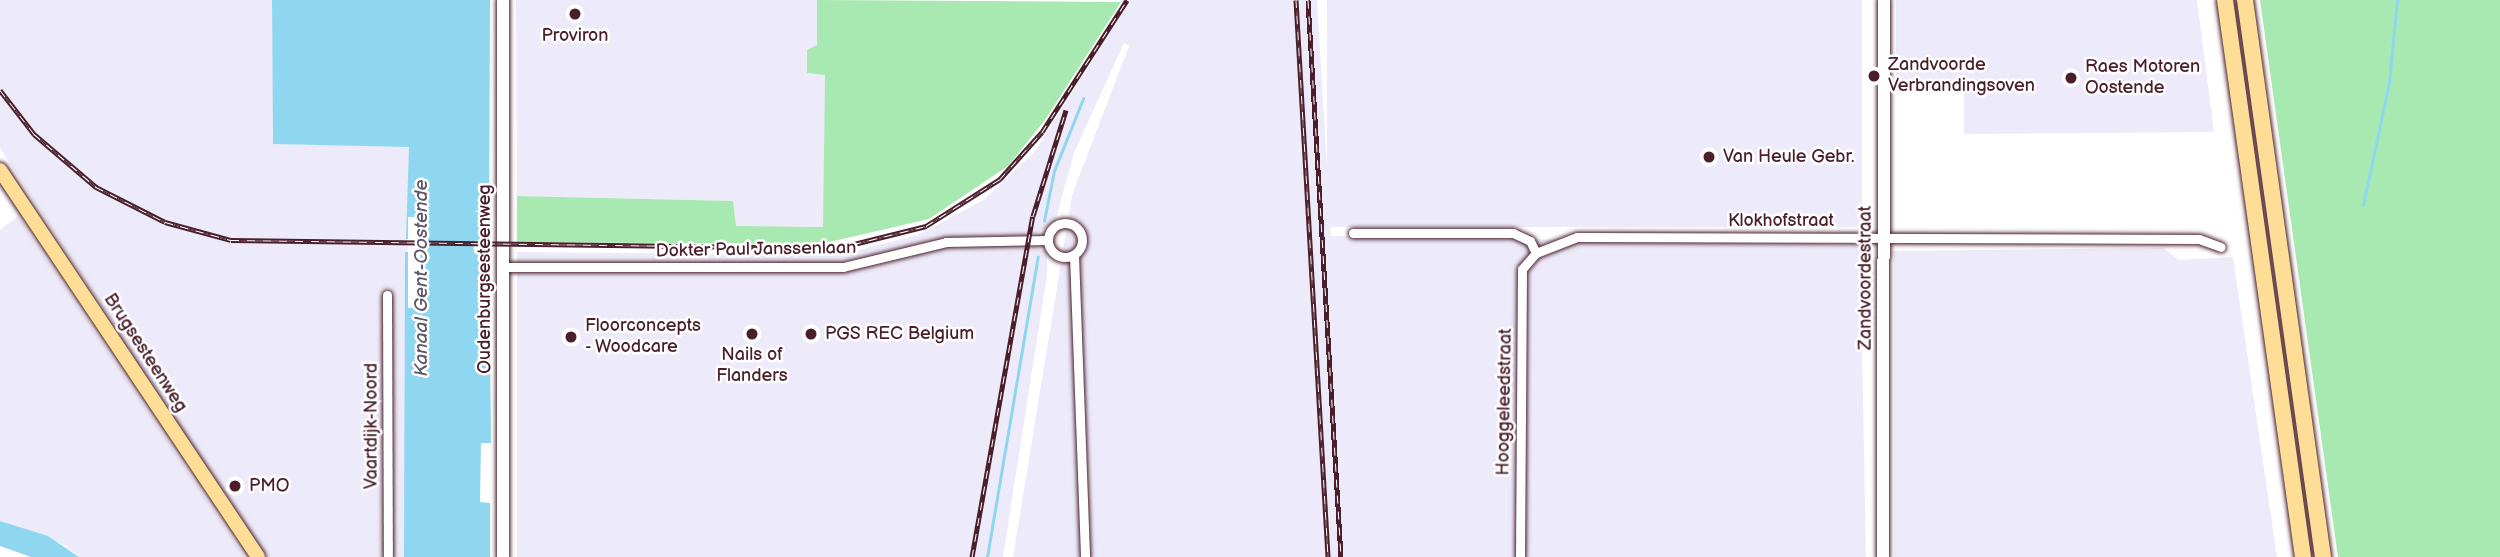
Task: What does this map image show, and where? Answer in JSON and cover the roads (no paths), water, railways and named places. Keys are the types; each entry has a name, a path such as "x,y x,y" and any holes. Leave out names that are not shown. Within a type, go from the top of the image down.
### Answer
{"highway":[{"path":"2225,0 2303,557"},
{"path":"2245,0 2323,557"}],"main road":[{"name":"Brugsesteenweg","path":"0,170 258,557"}],"street":[{"name":"Oudenburgsesteenweg","path":"503,0 503,557"},
{"name":"Zandvoordestraat","path":"1883,557 1884,0"},
{"name":"Dokter Paul Janssenlaan","path":"1048,240 1057,225 1070,224 1081,234 1074,254 1085,557"},
{"path":"1353,233 1513,233 1530,241 1536,253"},
{"name":"Klokhofstraat","path":"1536,253 1577,237 2199,239 2221,247"},
{"name":"Dokter Paul Janssenlaan","path":"503,267 843,267 946,242 1048,240"},
{"name":"Dokter Paul Janssenlaan","path":"1048,240 1057,256 1074,254"},
{"name":"Hooggeleedstraat","path":"1520,557 1522,269 1536,253"},
{"name":"Vaartdijk-Noord","path":"387,295 388,557"}],"water":[{"name":"Kanaal Gent-Oostende","path":"272,0 490,0 489,240 473,241 474,253 489,254 491,443 481,443 480,502 490,503 490,557 404,557 405,252 421,252 421,239 406,239 409,147 273,144"},
{"path":"0,521 48,536 79,557 31,557 0,546"}],"waterway":[{"path":"2363,205 2389,83 2397,0"},
{"path":"1044,221 1054,171 1083,99"},
{"path":"987,557 1038,257"}],"railway":[{"path":"0,90 34,134 96,187 165,222 231,240 838,248 926,226 1000,179 1042,132 1127,0"},
{"path":"1296,0 1328,557"},
{"path":"1308,0 1341,557"},
{"path":"972,557 1033,216 1066,110"}],"place":[{"name":"Proviron","path":"575,14"},
{"name":"Zandvoorde Verbrandingsoven","path":"1874,76"},
{"name":"Raes Motoren Oostende","path":"2071,78"},
{"name":"Van Heule Gebr.","path":"1709,157"},
{"name":"Nails of Flanders","path":"752,334"},
{"name":"PGS REC Belgium","path":"811,334"},
{"name":"Floorconcepts - Woodcare","path":"571,337"},
{"name":"PMO","path":"235,486"}]}
